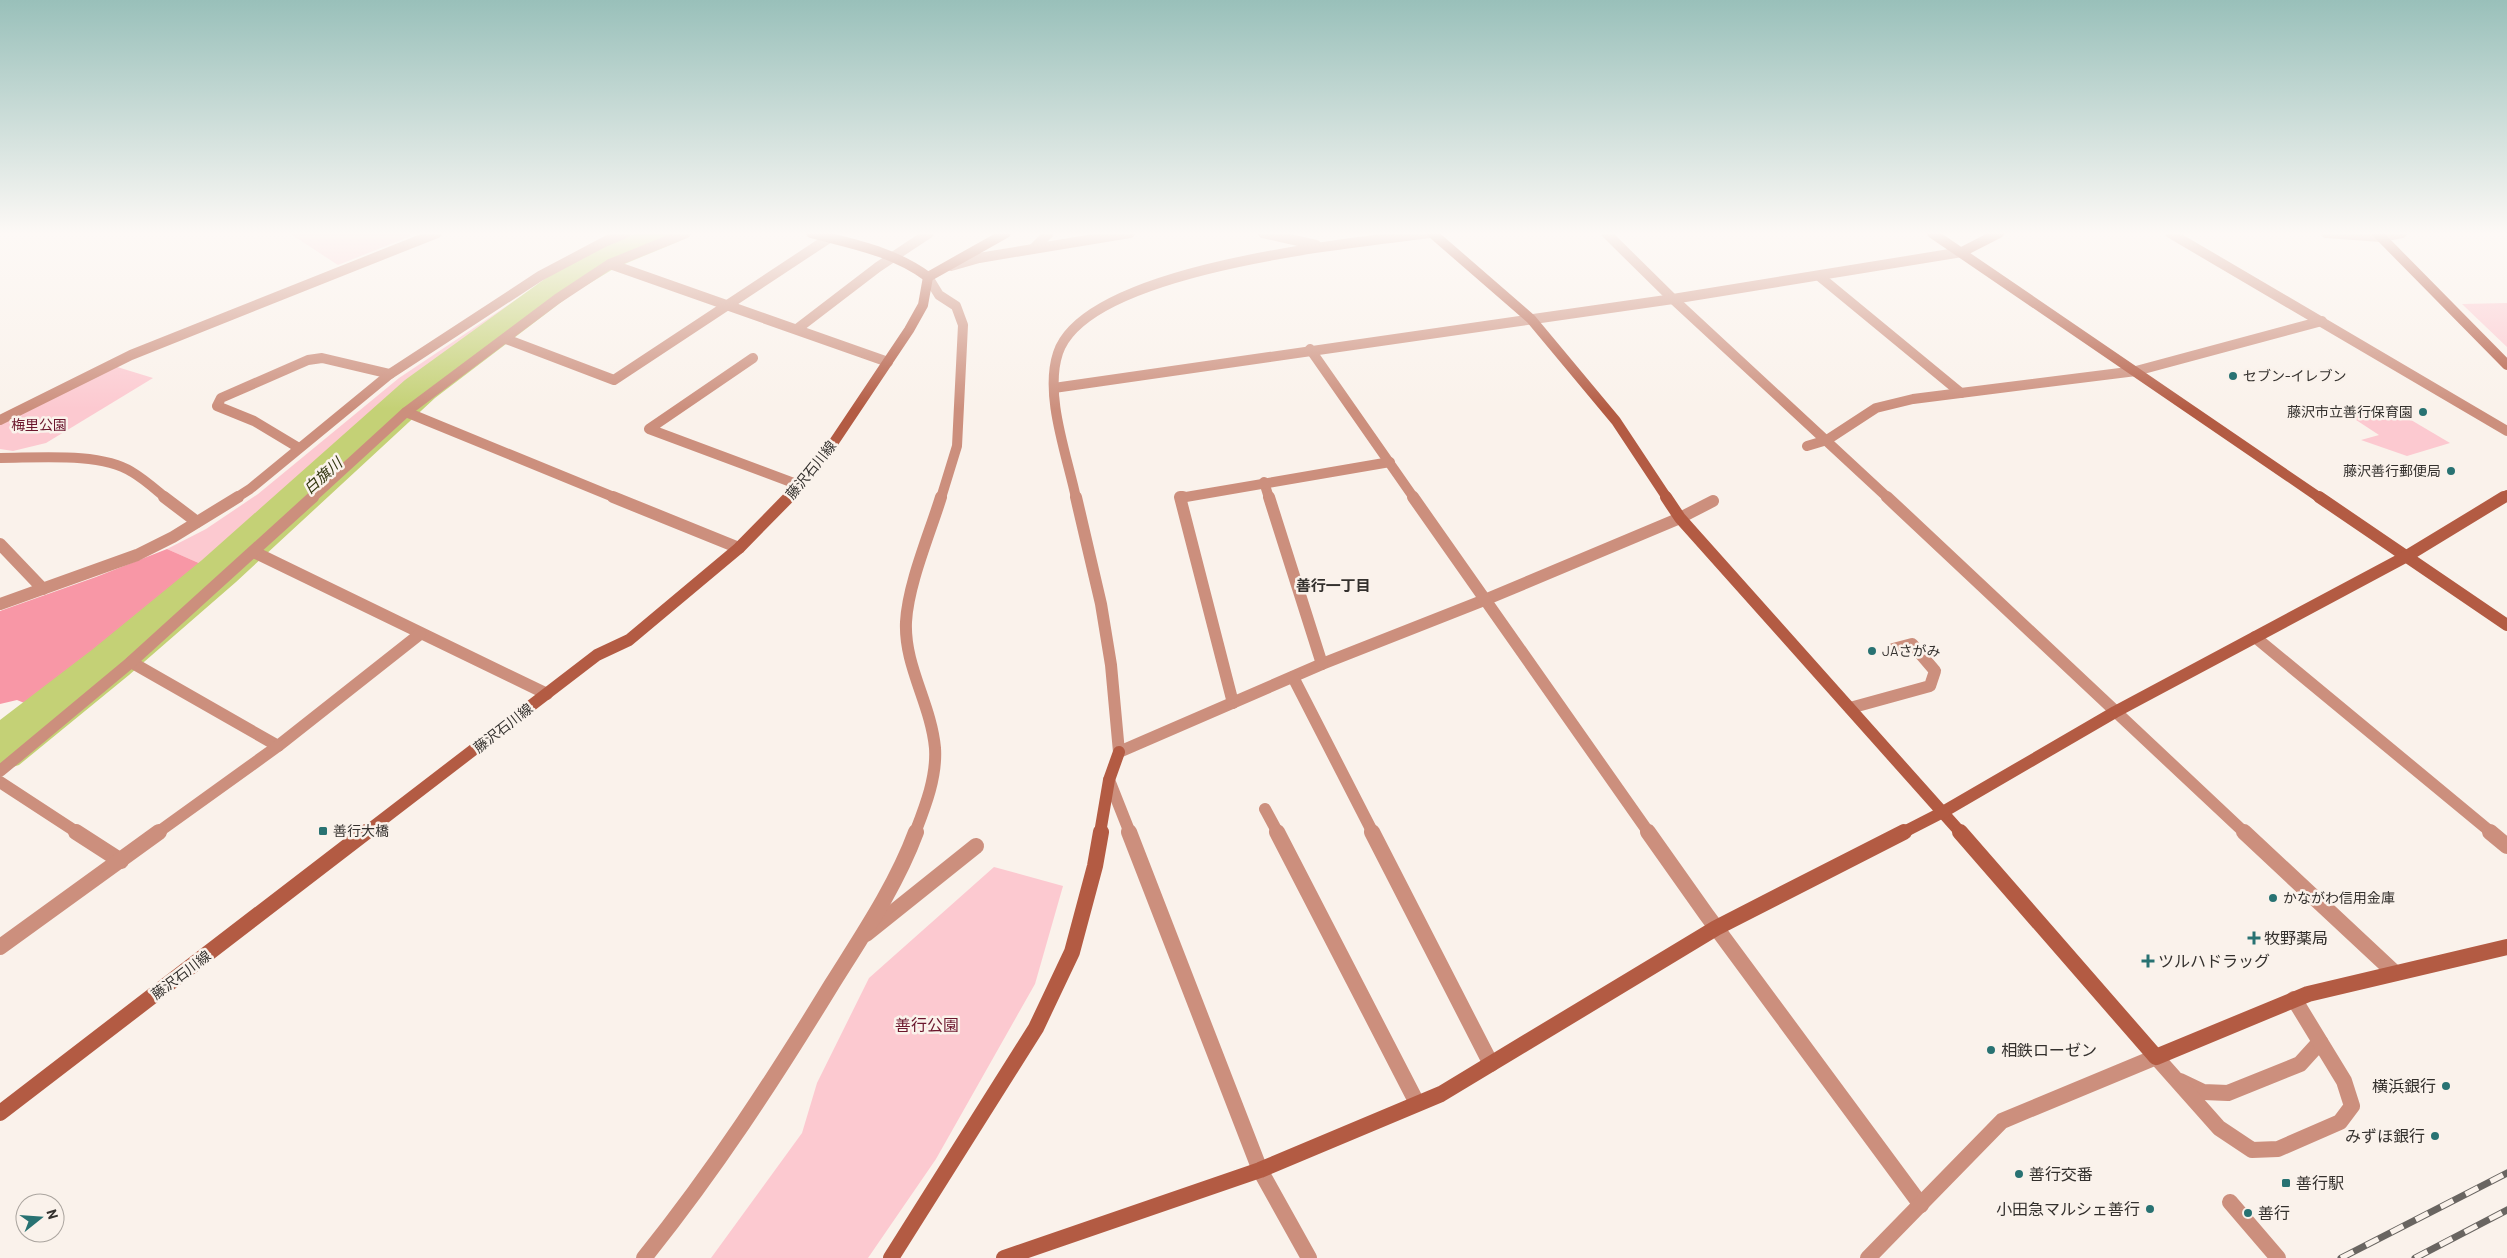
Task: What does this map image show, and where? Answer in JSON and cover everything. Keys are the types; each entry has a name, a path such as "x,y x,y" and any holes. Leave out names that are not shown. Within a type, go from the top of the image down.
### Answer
{"street":[{"path":"0,420 131,355 290,292"},
{"path":"0,604 137,555 197,522 250,488 390,374 516,292"},
{"path":"0,771 131,662 406,412 569,292"},
{"path":"691,292 888,362"},
{"path":"506,339 614,380 746,292"},
{"path":"797,329 847,292"},
{"name":"藤沢石川線","path":"0,1113 597,655 629,640 739,548 780,509 830,448 909,330 923,305 927,292"},
{"path":"644,1258 688,1203 772,1082 860,938 908,853 930,793 935,749 928,711 908,656 906,621 913,586 957,446 963,325 956,306 939,295 938,292"},
{"path":"891,1258 1036,1028 1072,952 1095,866 1110,780 1119,752 1111,666 1101,604 1055,405 1054,373 1061,345 1079,323 1107,304 1132,292"},
{"path":"1499,292 1531,319 1616,421 1680,518 1943,812 2219,1128 2252,1150 2278,1149 2340,1122 2352,1106 2344,1081 2294,999"},
{"path":"1666,292 1827,440 2395,973"},
{"path":"1054,388 1310,349 1719,292"},
{"path":"1838,292 1961,393"},
{"path":"2020,292 2507,625"},
{"path":"2271,292 2507,431"},
{"path":"2435,292 2507,365"},
{"path":"1807,446 1827,440 1876,408 1913,399 2136,371 2322,321"},
{"path":"1310,349 1488,599 1716,928 1920,1206"},
{"path":"299,448 254,421 218,406 221,398 308,360 322,358 390,374"},
{"path":"752,358 649,429 799,485"},
{"path":"406,412 739,548"},
{"path":"0,458 82,460 113,465 131,471 197,522"},
{"path":"1233,703 1180,496 1390,462"},
{"path":"1264,482 1322,664"},
{"path":"1004,1258 1260,1170 1441,1094 1716,928 1943,812 2115,712 2407,556 2507,495"},
{"path":"1119,752 1322,664 1488,599 1680,518 1713,501"},
{"path":"0,544 43,589"},
{"path":"254,552 420,634 548,694"},
{"path":"0,947 278,746 342,693 420,634"},
{"path":"2255,637 2507,846"},
{"path":"1850,708 1930,686 1935,671 1912,644 1893,649"},
{"path":"131,662 278,746"},
{"path":"1293,677 1491,1064"},
{"path":"1110,780 1260,1170 1309,1258"},
{"path":"0,782 121,861"},
{"path":"1265,809 1417,1104"},
{"path":"860,938 976,846"},
{"path":"1868,1258 2002,1121 2217,1033 2294,999 2507,947"},
{"path":"2176,1079 2203,1092 2228,1092 2300,1064 2320,1042"},
{"path":"2230,1202 2278,1258"}],"green space":[{"path":"528,292 544,292 411,387 290,492 210,568 167,549 206,529 258,494 399,378"},
{"path":"2507,303 2507,347 2462,304"},
{"name":"梅里公園","path":"114,366 153,378 46,443 13,451 0,449 0,424"},
{"path":"2384,404 2450,443 2407,456 2361,440 2379,435 2347,414"},
{"name":"善行公園","path":"994,867 1063,886 1035,984 936,1159 868,1258 711,1258 802,1133 817,1083 869,978"}],"shaded area":[{"path":"167,549 210,568 44,711 17,700 0,704 0,611 96,577"}],"waterway":[{"name":"白旗川","path":"0,750 111,662 219,571 420,389 551,292"}],"railway":[{"path":"2341,1258 2507,1173"},
{"path":"2415,1258 2507,1210"}],"place":[{"name":"セブン-イレブン","path":"2233,376"},
{"name":"藤沢市立善行保育園","path":"2423,412"},
{"name":"藤沢善行郵便局","path":"2451,471"},
{"name":"JAさがみ","path":"1872,651"},
{"name":"善行大橋","path":"323,831"},
{"name":"かながわ信用金庫","path":"2273,898"},
{"name":"牧野薬局","path":"2254,938"},
{"name":"ツルハドラッグ","path":"2148,961"},
{"name":"相鉄ローゼン","path":"1991,1050"},
{"name":"横浜銀行","path":"2446,1086"},
{"name":"みずほ銀行","path":"2435,1136"},
{"name":"善行交番","path":"2019,1174"},
{"name":"善行駅","path":"2286,1183"},
{"name":"小田急マルシェ善行","path":"2150,1209"},
{"name":"善行","path":"2248,1213"}],"district":[{"name":"善行一丁目","path":"1333,586"}]}
